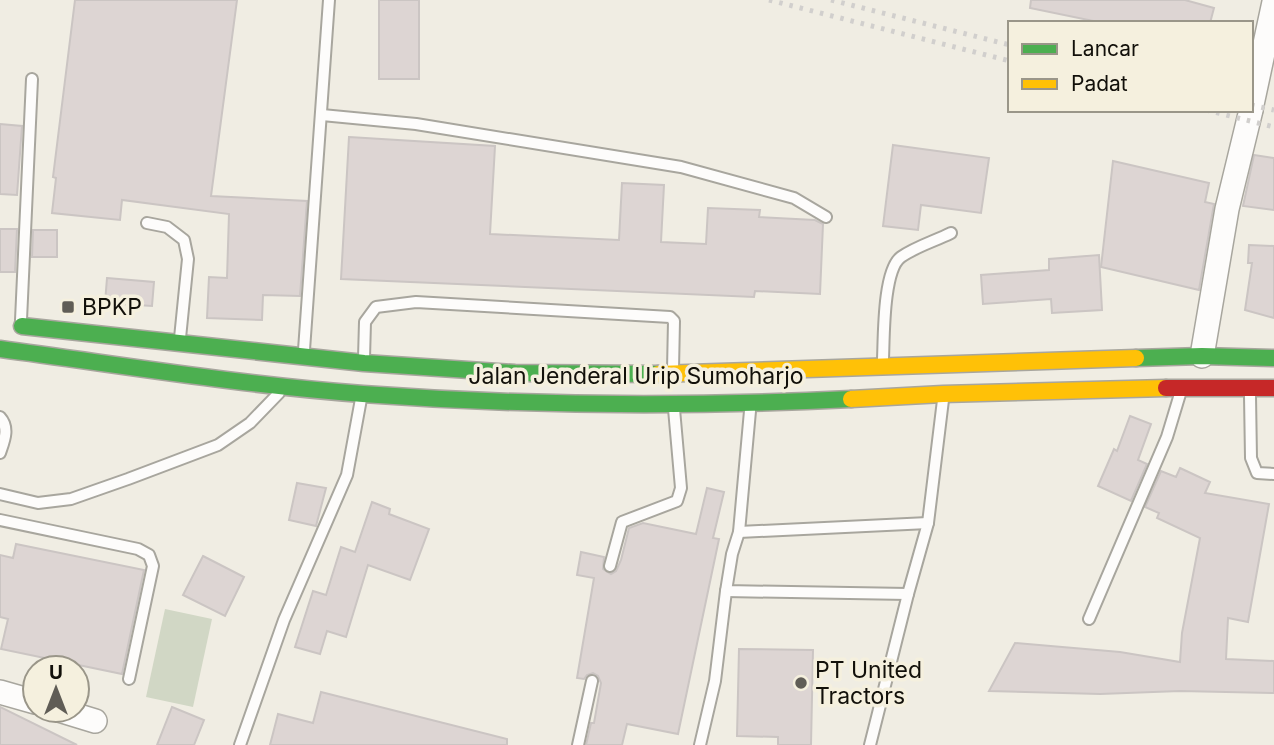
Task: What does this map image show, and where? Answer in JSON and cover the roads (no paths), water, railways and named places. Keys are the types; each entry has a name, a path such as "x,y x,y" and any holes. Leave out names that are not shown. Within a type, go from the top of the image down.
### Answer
{"highway":[{"name":"Jalan Jenderal Urip Sumoharjo","path":"16,325 179,345 295,371 363,378 515,373 673,374 882,369 1202,356 1274,358"},
{"name":"Jalan Jenderal Urip Sumoharjo","path":"0,349 295,371 363,378 519,402 751,404 943,394 1274,388"}],"street":[{"path":"1253,105 1267,69 1274,2 1268,0"},
{"path":"1202,356 1227,209 1251,112"},
{"path":"0,692 21,698"},
{"path":"91,720 95,721"}],"lane":[{"path":"0,494 38,503 71,499 218,445 250,423 295,371 322,115 329,0"},
{"path":"16,325 32,79"},
{"path":"322,115 416,124 681,167 794,198 826,216"},
{"path":"147,223 167,227 184,240 188,259 179,345"},
{"path":"882,369 887,292 894,264 900,257 951,233"},
{"path":"240,745 284,620 347,475 363,378 365,322 376,307 416,302 670,317 674,321 673,374"},
{"path":"1088,619 1167,438 1182,388"},
{"path":"1250,388 1251,458 1257,472 1274,474"},
{"path":"870,745 928,523 943,394"},
{"path":"610,566 622,522 677,501 681,488 673,403"},
{"path":"700,745 715,681 726,591 739,531 751,404"},
{"path":"0,417 4,422 6,434 0,453"},
{"path":"0,520 138,549 149,555 153,566 129,679"},
{"path":"739,531 928,523"},
{"path":"726,591 908,594"},
{"path":"578,745 592,681"}],"railway":[{"path":"769,0 1008,60"},
{"path":"831,0 1008,44"},
{"path":"1253,105 1274,110"},
{"path":"1214,112 1274,127"}],"place":[{"name":"BPKP","path":"68,307"},
{"name":"PT United Tractors","path":"801,683"}]}
